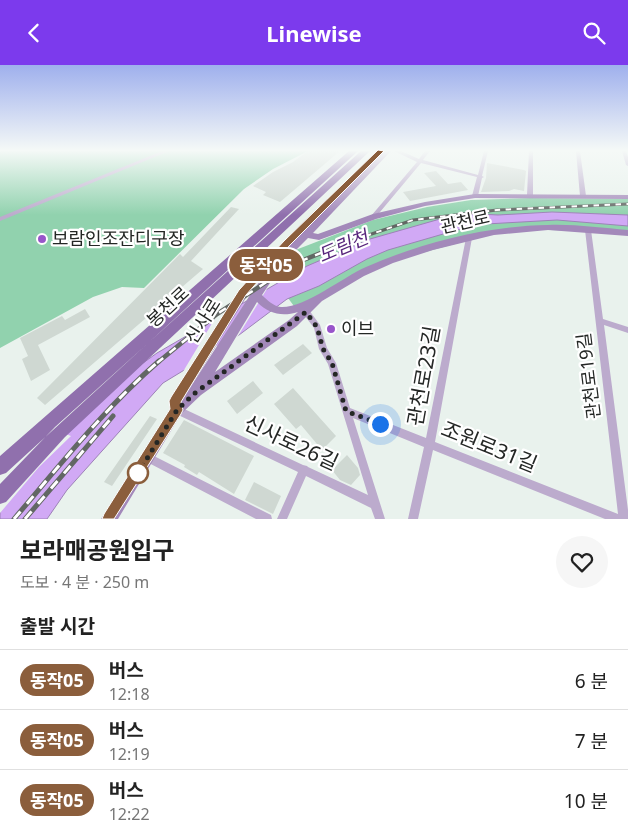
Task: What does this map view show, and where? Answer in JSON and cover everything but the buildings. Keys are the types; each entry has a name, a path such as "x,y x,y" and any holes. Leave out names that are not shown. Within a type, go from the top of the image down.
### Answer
{"main road":[{"name":"봉천로","path":"0,467 330,172"},
{"name":"봉천로","path":"0,496 60,432 343,172"},
{"name":"신사로","path":"114,517 176,406 243,293 360,172"},
{"name":"신사로","path":"176,406 195,393 256,295 290,245 306,235 367,172"},
{"name":"관천로","path":"306,235 319,237 373,217 424,204 475,196 628,197"},
{"name":"관천로","path":"256,295 275,309 289,310 321,297 369,269 406,255 469,238 517,229 588,229 628,233"},
{"name":"관천로","path":"195,393 306,312 321,297"}],"street":[{"path":"0,219 115,172"},
{"path":"373,217 410,172"},
{"path":"462,172 481,177"},
{"path":"475,196 482,172"},
{"path":"530,195 531,172"},
{"path":"580,172 583,196"},
{"name":"관천로19길","path":"588,229 624,519"},
{"name":"관천로23길","path":"412,519 431,443 445,357 469,238"},
{"path":"306,312 317,327 323,349 332,363 380,519"},
{"path":"599,321 628,330"},
{"name":"신사로26길","path":"176,406 375,504"},
{"name":"조원로31길","path":"346,411 431,443 618,519"},
{"path":"148,458 267,519"},
{"path":"282,519 304,469"}],"green space":[{"path":"0,172 268,172 244,189 144,288 122,287 93,297 0,348"},
{"path":"530,198 628,199 628,232 511,229 369,267 299,313 266,268 280,256 373,220 427,207 471,200"}],"shaded area":[{"name":"도림천","path":"552,212 628,215 628,226 557,220 486,224 457,230 388,250 367,259 319,286 287,299 227,344 163,383 67,490 47,519 0,519 0,483 118,381 157,353 307,266 370,239 461,213 498,215"}],"pier":[{"path":"270,284 235,341 181,375 217,315 239,303 215,345 218,346 249,297"},
{"path":"52,429 71,436 39,467 0,513 0,479"}],"railway":[{"path":"345,243 413,220 497,210 628,204"},
{"path":"157,363 217,314 296,263 348,242"},
{"path":"14,519 102,417 159,361"},
{"path":"25,519 113,416"}],"bus line":[{"name":"동작05","path":"109,519 177,410 175,401 243,293 287,243 359,172"}],"place":[{"name":"보람인조잔디구장","path":"42,239"},
{"name":"이브","path":"331,329"}],"route":[{"path":"138,473 177,410 195,393 306,312 317,327 323,349 332,363 346,411 380,424"}]}
